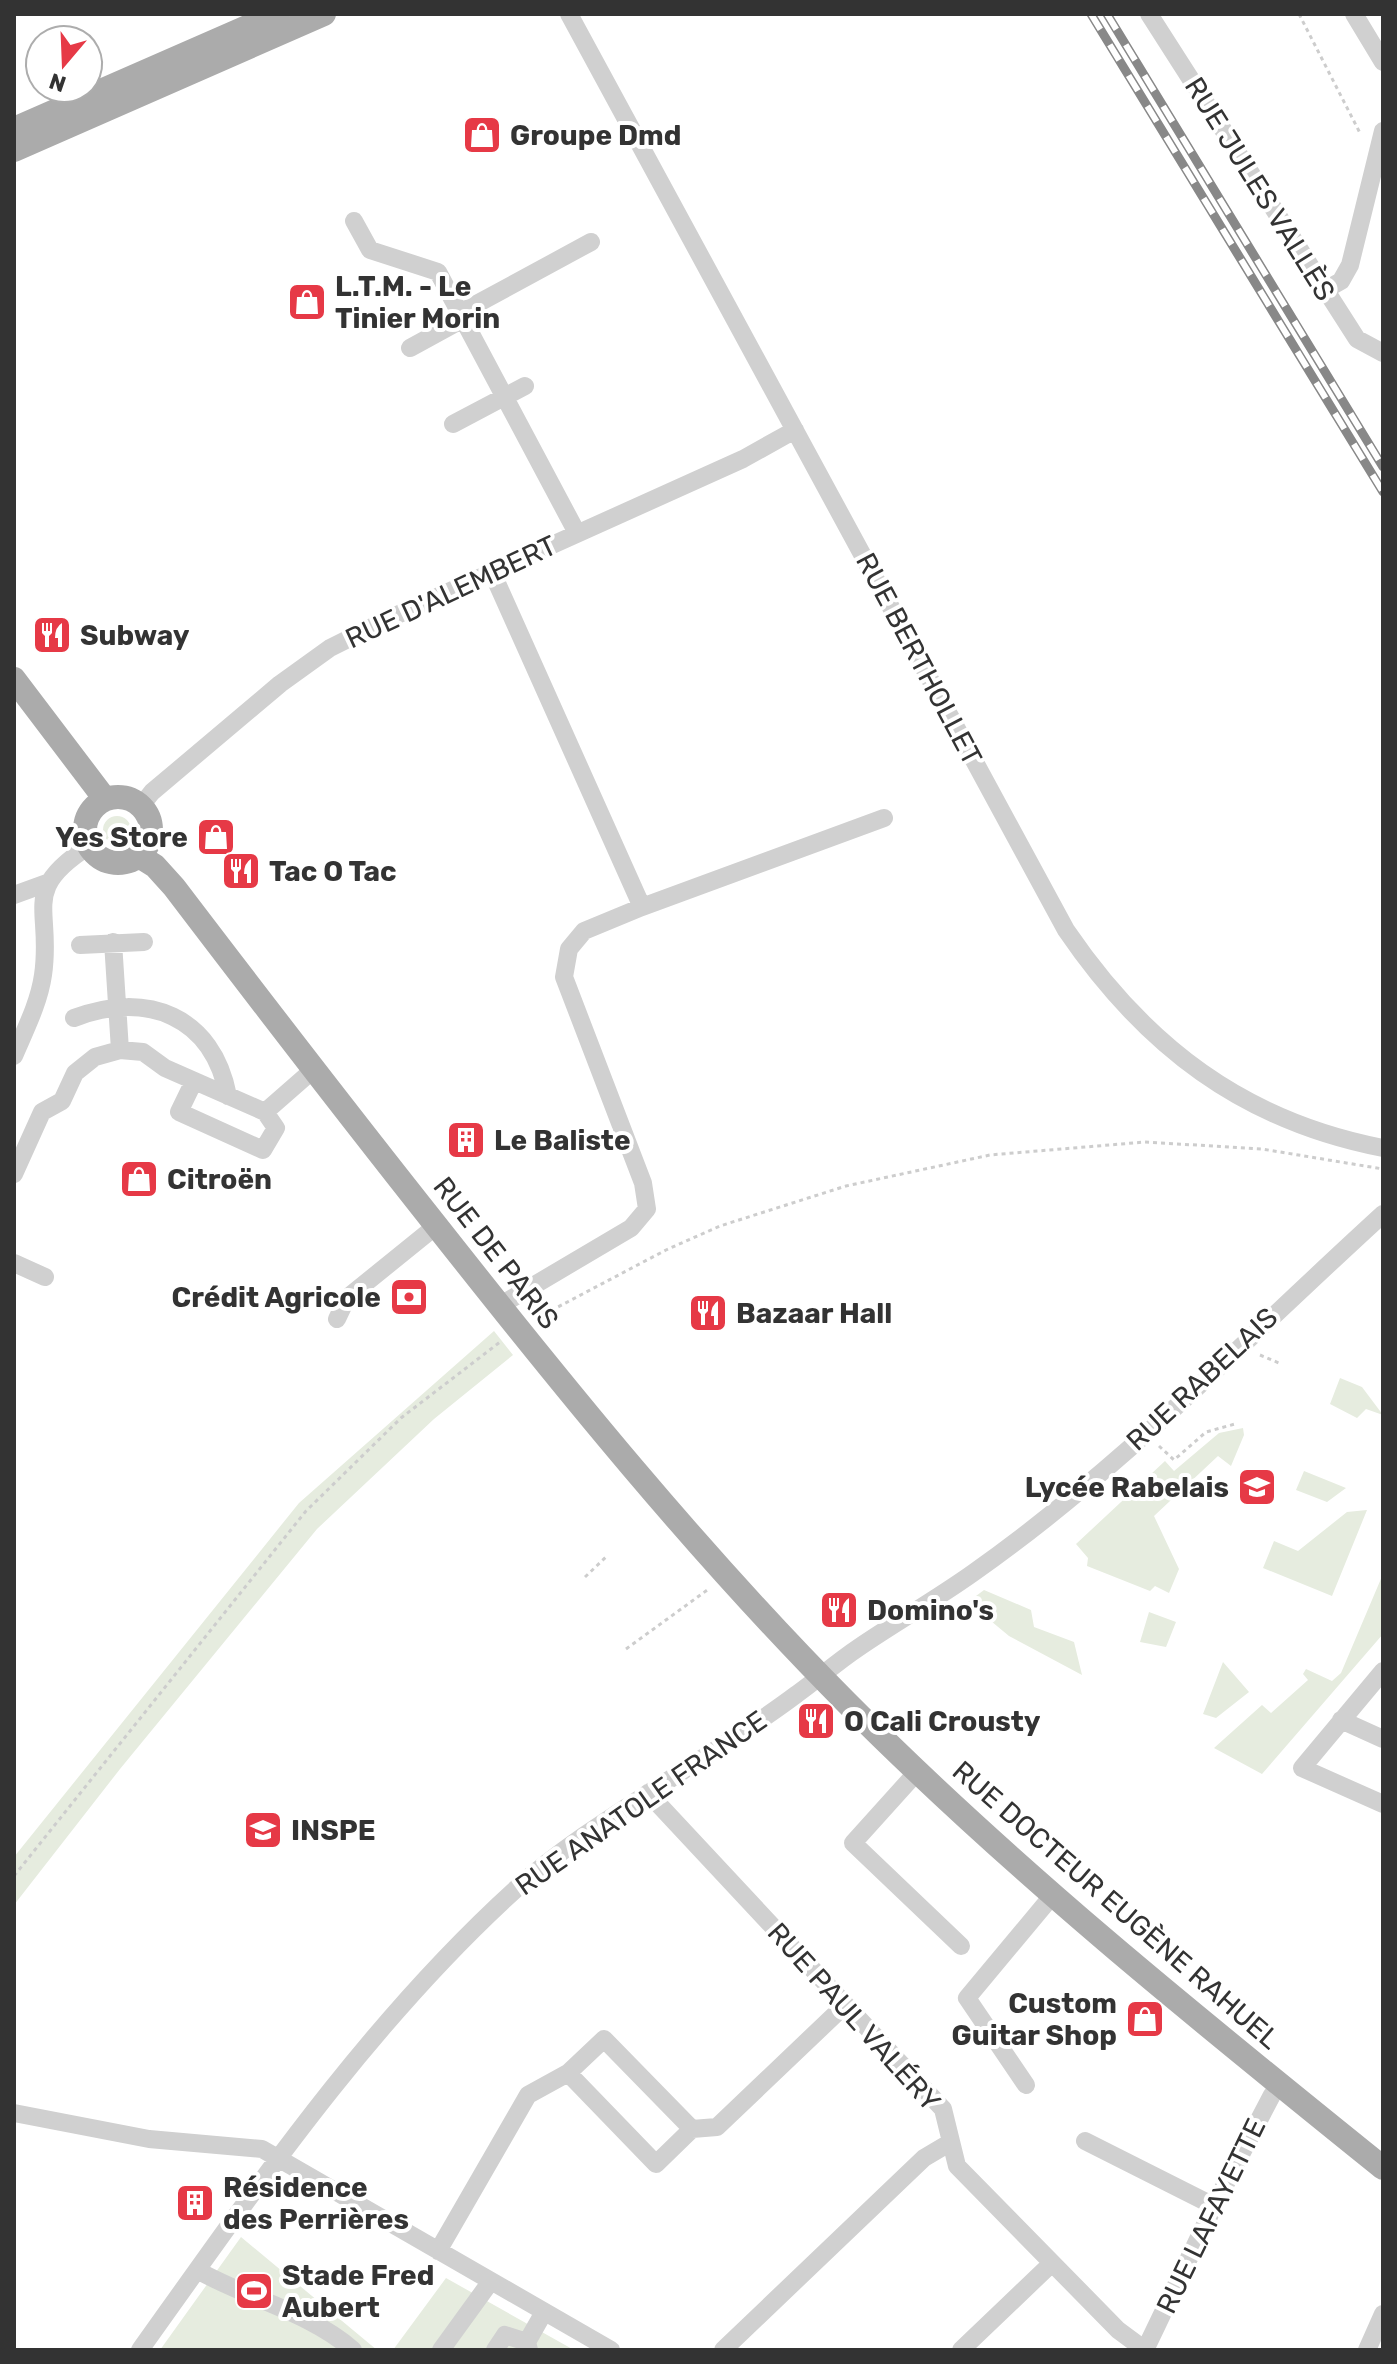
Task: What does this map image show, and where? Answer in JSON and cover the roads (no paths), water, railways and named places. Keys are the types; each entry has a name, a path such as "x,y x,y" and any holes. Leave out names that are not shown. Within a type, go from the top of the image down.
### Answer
{"main road":[{"path":"14,129 277,14"},
{"path":"14,150 324,14"},
{"path":"14,679 105,799"},
{"path":"124,797 141,806 148,815 151,837 139,856 122,863 102,860 89,846 85,835 88,814 105,799 124,797"},
{"name":"RUE DE PARIS","path":"139,856 155,866 174,887 517,1330 706,1552 821,1676"},
{"name":"RUE DOCTEUR EUGÈNE RAHUEL","path":"821,1676 917,1772 1052,1896 1383,2168"}],"street":[{"name":"RUE BERTHOLLET","path":"569,14 1066,930 1092,968 1146,1029 1182,1060 1214,1081 1244,1099 1309,1128 1383,1148"},
{"name":"RUE BERTHOLLET","path":"579,14 583,41"},
{"name":"RUE JULES VALLÈS","path":"1149,14 1357,339 1383,353"},
{"path":"1354,14 1383,62"},
{"path":"1325,290 1341,281 1375,202 1376,163 1383,131"},
{"path":"354,221 370,250 438,272 577,533"},
{"path":"410,348 591,242"},
{"path":"453,424 525,386"},
{"name":"RUE D'ALEMBERT","path":"141,806 152,792 280,684 330,648 743,459 795,430"},
{"path":"492,572 642,907"},
{"path":"499,1306 631,1228 647,1209 643,1183 564,977 569,949 584,931 884,818"},
{"path":"14,1056 37,1001 43,975 43,895 47,883 58,869 89,846"},
{"path":"14,895 47,883"},
{"path":"113,942 120,1050"},
{"path":"80,945 144,942"},
{"path":"74,1018 117,1006 160,1010 200,1033 224,1073 228,1096"},
{"path":"14,1174 42,1112 62,1101 75,1073 95,1057 120,1050 143,1052 165,1068 265,1112 276,1128 263,1150 179,1112 194,1081"},
{"path":"265,1112 313,1070"},
{"name":"RUE RABELAIS","path":"821,1676 854,1650 971,1575 1046,1519 1383,1214"},
{"path":"337,1319 347,1298 436,1226"},
{"path":"14,1263 45,1277"},
{"path":"1383,1671 1302,1768 1383,1804"},
{"name":"RUE ANATOLE FRANCE","path":"140,2350 277,2159 408,1998 458,1944 533,1873 821,1676"},
{"path":"1341,1720 1383,1739"},
{"path":"917,1772 853,1843 961,1946"},
{"name":"RUE PAUL VALÉRY","path":"648,1793 943,2109 957,2166 1118,2330 1145,2350"},
{"path":"1026,2085 967,1998 1052,1896"},
{"path":"568,2073 656,2164 692,2129 717,2127 845,2005"},
{"path":"438,2251 528,2095 568,2073 604,2039 692,2129"},
{"name":"RUE LAFAYETTE","path":"1145,2350 1214,2206 1280,2085"},
{"path":"14,2113 149,2139 262,2149 605,2349"},
{"path":"1085,2141 1214,2206"},
{"path":"723,2350 924,2158 951,2142"},
{"path":"961,2350 1051,2264"},
{"path":"197,2270 223,2285 314,2322 353,2350"},
{"path":"441,2350 491,2281"},
{"path":"495,2350 505,2335 528,2346 544,2312"},
{"path":"1367,2350 1383,2314"}],"railway":[{"path":"1091,14 1383,492"},
{"path":"1107,14 1383,467"}],"place":[{"name":"Groupe Dmd","path":"482,135"},
{"name":"L.T.M. - Le Tinier Morin","path":"307,302"},
{"name":"Subway","path":"52,635"},
{"name":"Yes Store","path":"216,837"},
{"name":"Tac O Tac","path":"241,871"},
{"name":"Le Baliste","path":"466,1140"},
{"name":"Citroën","path":"139,1179"},
{"name":"Crédit Agricole","path":"409,1297"},
{"name":"Bazaar Hall","path":"708,1313"},
{"name":"Lycée Rabelais","path":"1257,1487"},
{"name":"Domino's","path":"839,1610"},
{"name":"O Cali Crousty","path":"816,1721"},
{"name":"INSPE","path":"263,1830"},
{"name":"Custom Guitar Shop","path":"1145,2019"},
{"name":"Résidence des Perrières","path":"195,2203"},
{"name":"Stade Fred Aubert","path":"254,2291"}]}
